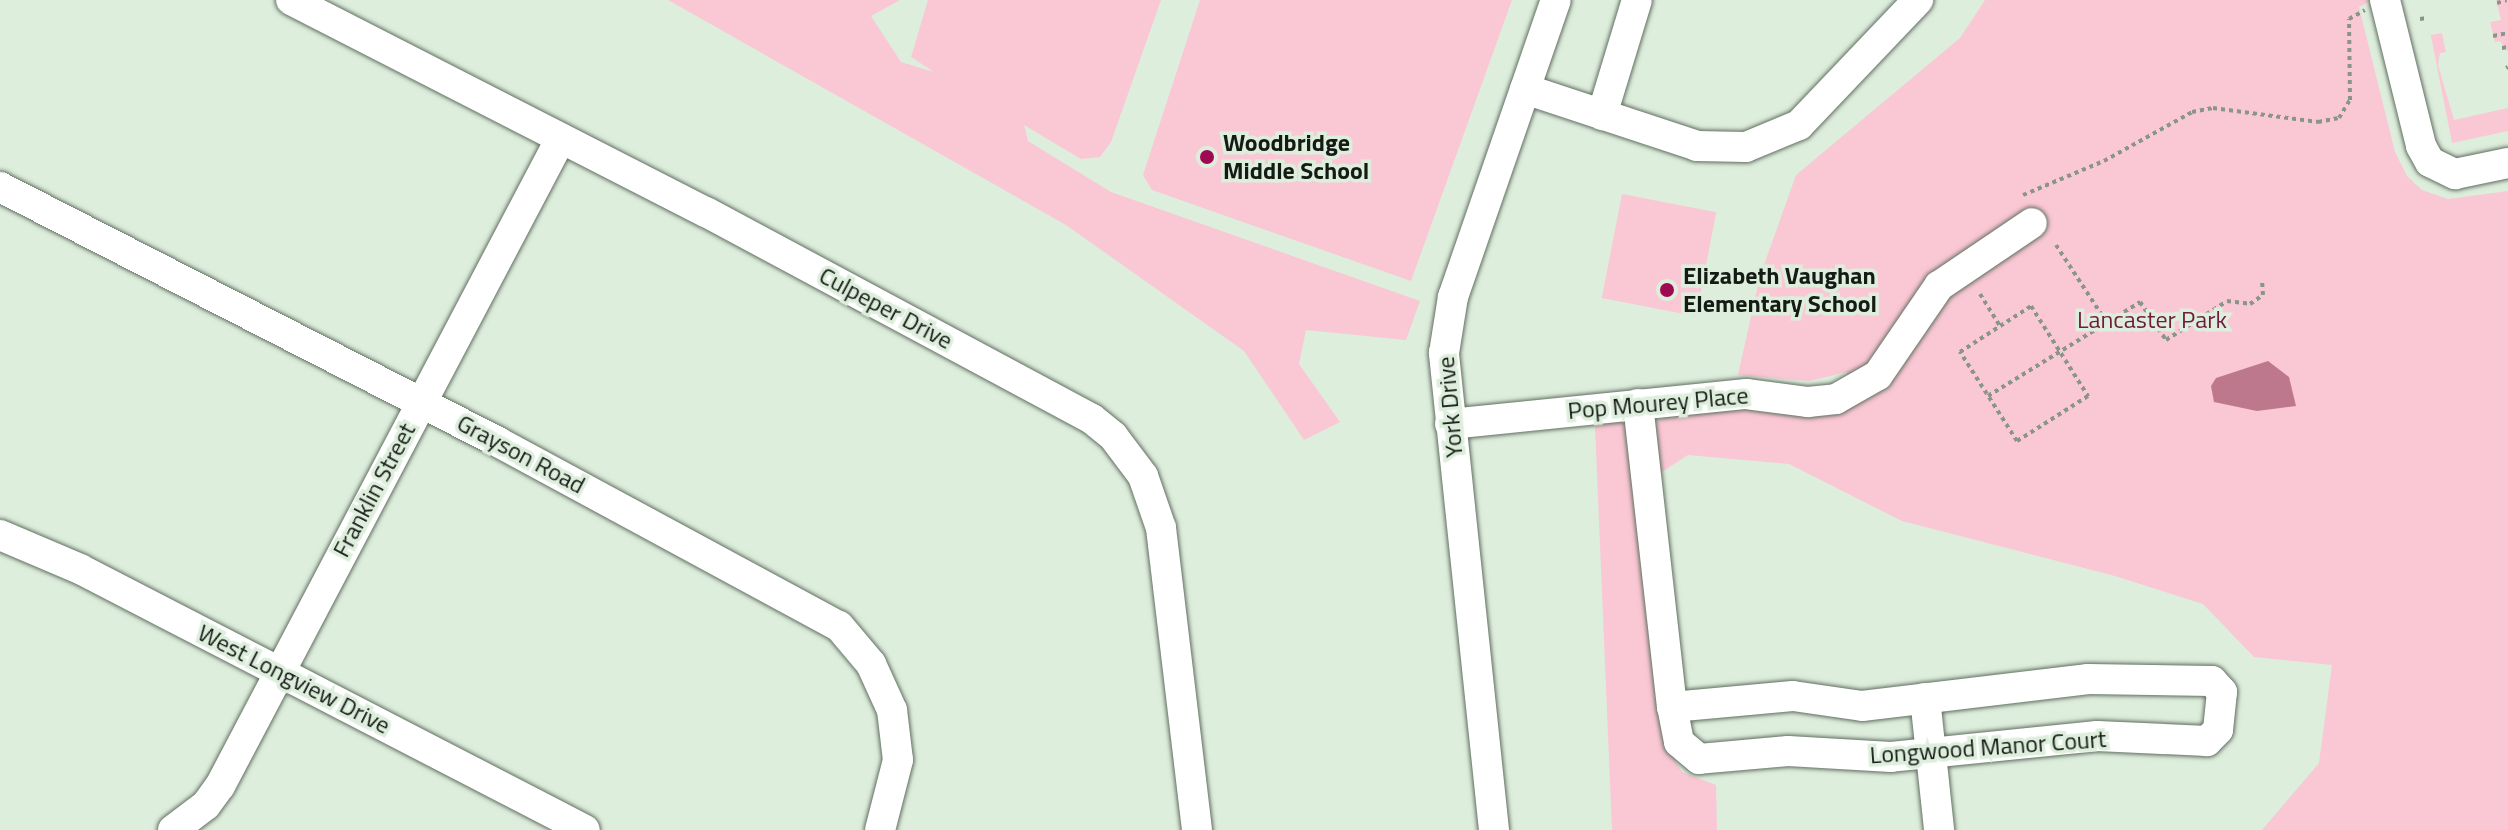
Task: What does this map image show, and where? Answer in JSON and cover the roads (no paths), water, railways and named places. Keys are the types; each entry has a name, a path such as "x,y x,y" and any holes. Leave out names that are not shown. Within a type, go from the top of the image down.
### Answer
{"street":[{"name":"Culpeper Drive","path":"291,0 561,138 1092,419 1113,436 1143,476 1161,528 1197,830"},
{"name":"York Drive","path":"1494,830 1450,424 1446,328 1556,0"},
{"path":"1602,115 1637,0"},
{"path":"1525,89 1697,146 1746,147 1769,141 1799,125 1918,0"},
{"path":"2385,2 2430,162 2455,174 2508,163"},
{"name":"Franklin Street","path":"173,830 206,805 220,786 561,138"},
{"name":"Grayson Road","path":"0,187 421,402 839,626 871,664 892,710 898,760 880,830"},
{"name":"Pop Mourey Place","path":"1450,424 1755,394 1818,402 1855,391 1885,367 1939,286 2028,209"},
{"name":"Longwood Manor Court","path":"1638,404 1672,707 1679,742 1699,759 1788,751 1850,757 2097,736 2207,741 2218,730 2222,692 2212,681 2143,678 1862,706 1793,696 1672,707"},
{"name":"West Longview Drive","path":"0,535 80,569 585,830"},
{"path":"1925,698 1939,830"}],"place":[{"name":"Woodbridge Middle School","path":"1207,157"},
{"name":"Elizabeth Vaughan Elementary School","path":"1667,290"}],"park label":[{"name":"Lancaster Park","path":"2152,320"}]}
